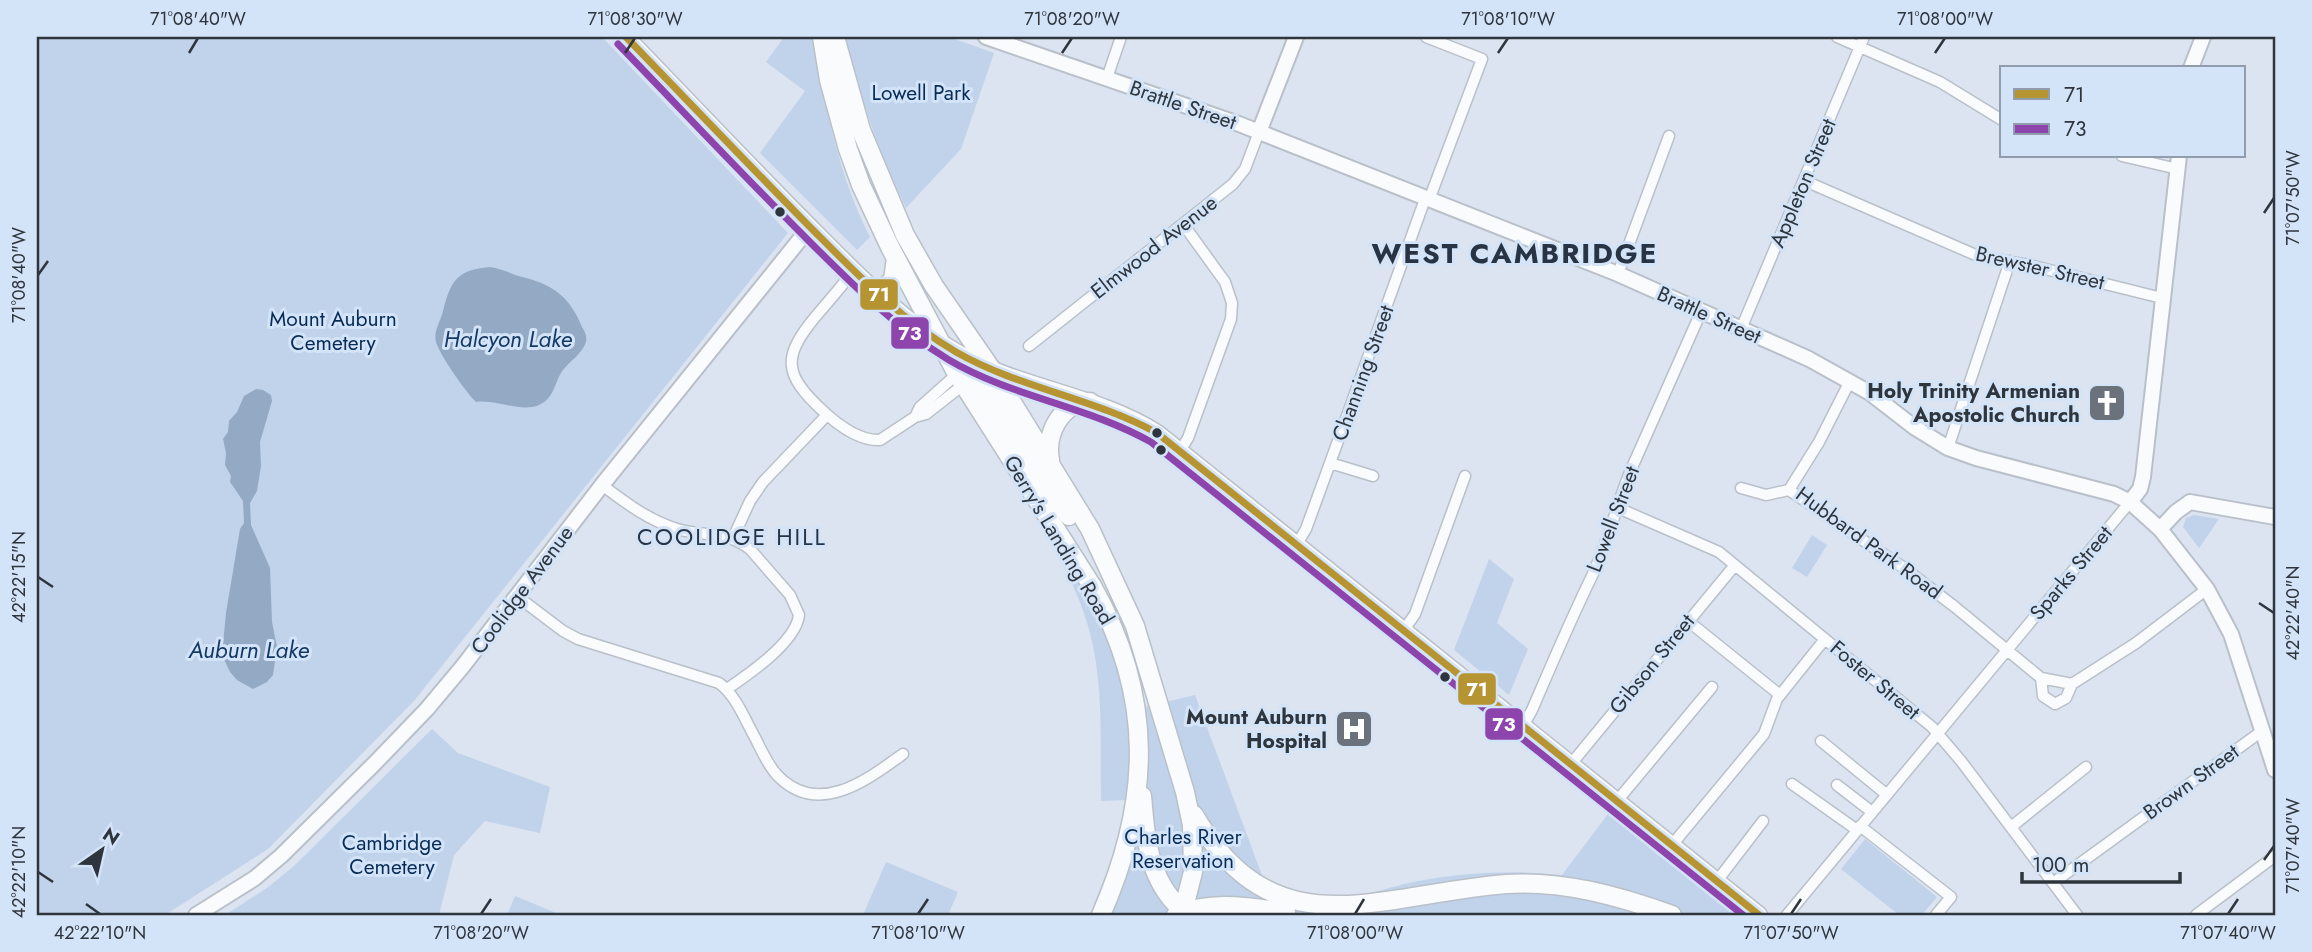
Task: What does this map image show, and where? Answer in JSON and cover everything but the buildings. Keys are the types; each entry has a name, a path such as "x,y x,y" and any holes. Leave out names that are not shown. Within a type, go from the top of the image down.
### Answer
{"highway":[{"name":"Gerry's Landing Road","path":"822,37 834,98 848,149 867,201 960,380 1077,561 1109,619 1124,655 1134,691 1139,727 1139,758 1124,856 1101,915"},
{"name":"Gerry's Landing Road","path":"835,37 861,130 897,219 934,286 992,370 1100,548 1132,617 1146,654 1185,792 1194,852 1192,880 1182,914"},
{"path":"878,293 894,280 896,258"},
{"path":"939,342 970,370 985,389 1132,617"},
{"path":"1052,467 1048,448 1054,427 1072,406 1090,402"},
{"path":"1139,758 1145,835 1150,862 1163,890 1182,914 1203,907 1226,905 1286,913 1321,914 1373,909"},
{"path":"1185,792 1207,840 1235,876 1277,902 1321,914"},
{"path":"1355,915 1472,888 1522,884 1595,892 1672,915"}],"main road":[{"path":"626,37 810,227 906,318 939,342 992,370 1090,402 1137,421 1180,451 1759,915"},
{"name":"Brattle Street","path":"986,37 1259,132 1618,274 1809,359 1850,381 1948,448 1976,458 2114,494 2130,502 2160,529 2207,589 2231,634 2275,770"},
{"path":"1259,132 1296,37"},
{"path":"2192,66 2203,37"},
{"name":"Sparks Street","path":"2130,502 2140,489 2143,477 2178,163"},
{"name":"Coolidge Avenue","path":"196,915 268,867 332,807 434,701 518,597 601,485 810,227"},
{"path":"2160,529 2190,502 2275,517"}],"street":[{"path":"1107,78 1121,37"},
{"name":"Channing Street","path":"1297,544 1306,529 1427,199 1482,59 1426,37"},
{"path":"1837,37 1862,41 1940,82 2000,119"},
{"name":"Appleton Street","path":"1741,329 1862,41"},
{"name":"Elmwood Avenue","path":"1029,346 1240,177 1259,132"},
{"path":"1618,274 1669,136"},
{"path":"2138,158 2178,163"},
{"name":"Brewster Street","path":"1805,181 1978,256 2010,261 2162,298"},
{"path":"1180,451 1188,438 1224,340 1232,308 1230,292 1225,282 1183,224"},
{"path":"1948,448 2010,261"},
{"path":"854,270 800,336 792,351 791,360 795,375 808,396 827,415 858,436 874,440 886,437 915,417 919,407 960,380"},
{"name":"Lowell Street","path":"1522,726 1530,716 1580,597 1591,578 1630,472 1701,312"},
{"name":"Hubbard Park Road","path":"1850,381 1819,442 1789,490 1904,568 2041,677"},
{"path":"733,538 762,482 827,415"},
{"path":"1330,463 1373,476"},
{"path":"1404,631 1415,614 1465,475"},
{"path":"601,485 654,521 682,530 733,538 750,549 790,594 799,615 796,629 761,663 727,689"},
{"path":"1741,488 1766,495 1789,490"},
{"name":"Sparks Street","path":"1787,915 2130,502"},
{"name":"Foster Street","path":"1618,508 1710,547 1938,734 2077,915"},
{"name":"Gibson Street","path":"1571,764 1735,565"},
{"path":"2072,684 2041,677 2043,696 2055,704 2066,698 2072,684 2136,643 2207,589"},
{"path":"518,597 578,639 712,679 727,689 770,765 783,780 802,790 828,794 846,790 903,754"},
{"path":"1688,621 1780,695"},
{"path":"1672,845 1764,734 1775,702 1825,639"},
{"path":"1617,801 1712,687"},
{"name":"Brown Street","path":"2053,883 2262,730"},
{"path":"1822,741 1886,794"},
{"path":"2011,827 2087,767"},
{"path":"1792,784 1858,828 1951,897 1936,915"},
{"path":"1836,785 1872,812"},
{"path":"1717,881 1763,821"},
{"path":"2196,915 2275,856"}],"green space":[{"name":"Mount Auburn Cemetery","path":"37,37 602,37 788,233 414,701 268,849 165,915 37,915"},
{"name":"Lowell Park","path":"784,37 815,37 834,140 849,189 870,237 857,250 760,153 805,91 766,62"},
{"name":"Lowell Park","path":"846,37 949,37 994,53 961,149 906,208 871,124"},
{"path":"2194,515 2219,519 2199,548 2183,527 2186,518"},
{"path":"1812,535 1827,545 1807,577 1792,568"},
{"name":"Charles River Reservation","path":"1052,543 1090,598 1109,633 1132,710 1195,695 1263,878 1290,893 1302,898 1322,900 1351,897 1423,880 1458,875 1510,872 1562,875 1608,814 1736,915 1090,915 1114,853 1126,800 1101,801 1100,716 1094,653 1083,610"},
{"path":"1489,559 1514,579 1497,623 1528,649 1509,695 1454,650"},
{"name":"Cambridge Cemetery","path":"432,729 458,753 550,787 540,833 485,821 454,855 439,915 225,915 267,888 294,866"},
{"path":"1865,839 1937,897 1922,915 1899,915 1841,869"},
{"path":"886,862 958,892 948,915 863,915"},
{"path":"515,896 561,915 507,915"}],"water":[{"name":"Halcyon Lake","path":"490,267 536,281 560,294 572,308 586,334 582,350 563,370 548,398 539,405 516,407 476,402 454,374 436,342 436,330 453,284 463,274"},
{"name":"Auburn Lake","path":"256,389 271,395 272,401 260,442 261,466 257,491 250,503 251,525 270,568 272,622 277,647 273,675 267,682 253,689 237,680 222,655 240,529 244,523 243,501 230,482 231,476 225,465 223,439 228,432 229,421 237,412 244,396"}],"transit line":[{"name":"71","path":"626,37 842,259 915,325 980,364 1133,421 1157,433 1759,915"},
{"name":"73","path":"618,44 832,264 907,331 973,373 1101,419 1151,442 1743,915"}],"place":[{"name":"Holy Trinity Armenian Apostolic Church","path":"2107,403"},
{"name":"Mount Auburn Hospital","path":"1354,729"}],"district":[{"name":"WEST CAMBRIDGE","path":"1515,253"},
{"name":"COOLIDGE HILL","path":"732,537"}]}
